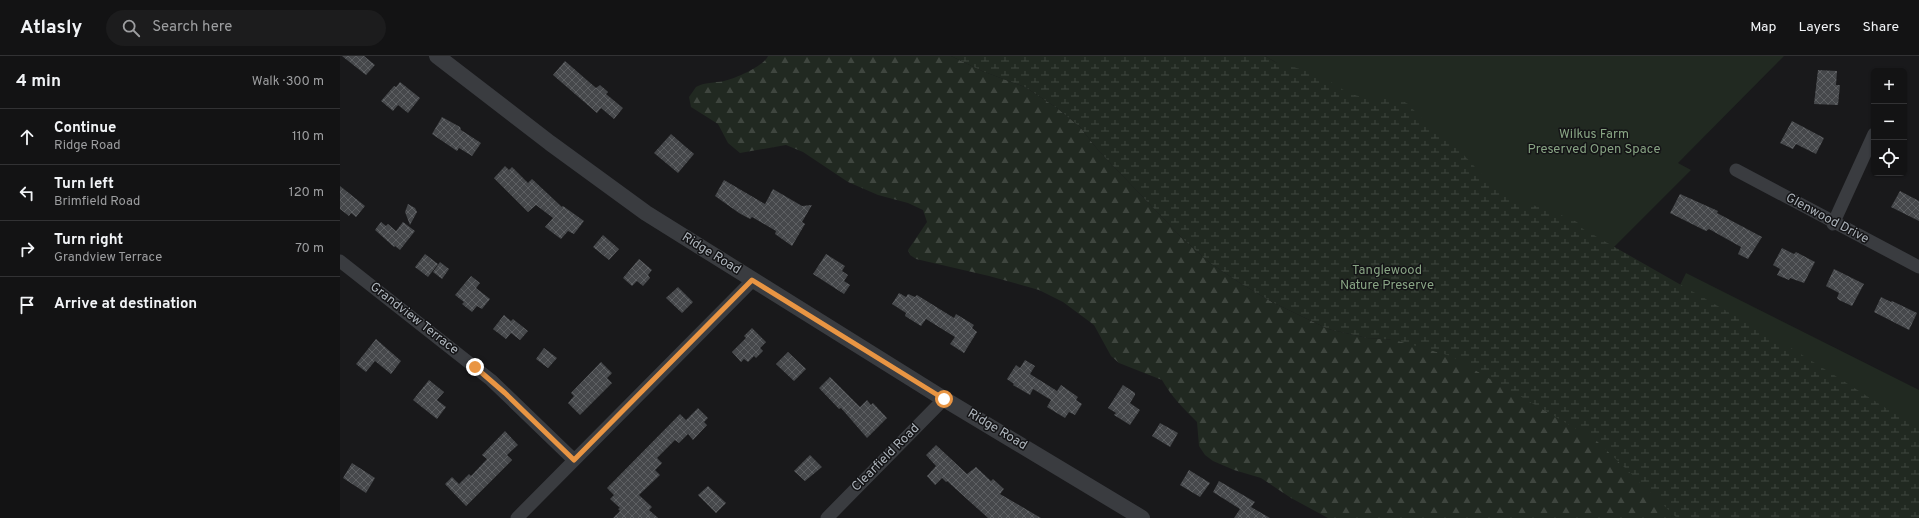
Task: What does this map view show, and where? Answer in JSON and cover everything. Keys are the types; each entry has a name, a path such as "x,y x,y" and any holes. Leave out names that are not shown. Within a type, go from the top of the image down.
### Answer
{"street":[{"name":"Ridge Road","path":"437,56 594,176 652,216 944,399 1142,518"},
{"path":"1833,224 1871,140"},
{"name":"Glenwood Drive","path":"1736,170 1833,224 1919,267"},
{"name":"Grandview Terrace","path":"340,261 491,380 574,460"},
{"path":"517,518 752,280"},
{"name":"Clearfield Road","path":"827,518 944,399"}],"green space":[{"path":"768,56 951,56 982,71 1025,87 1057,108 1080,127 1098,150 1182,238 1210,263 1240,283 1272,302 1328,329 1367,338 1395,340 1451,356 1597,441 1677,518 1328,518 1291,498 1261,478 1234,470 1213,461 1205,455 1199,446 1197,422 1174,397 1162,380 1119,363 1111,356 1094,325 1063,302 1039,290 989,276 916,259 910,255 908,250 927,222 923,210 908,203 878,195 848,182 803,152 786,145 740,153 728,143 718,124 691,107 689,97 699,85 735,78 761,64"},
{"name":"Tanglewood Nature Preserve","path":"951,56 1265,56 1275,62 1318,74 1350,94 1372,99 1395,97 1408,104 1433,130 1463,154 1497,191 1523,203 1545,208 1577,222 1583,229 1788,346 1919,429 1919,518 1677,518 1597,441 1451,356 1395,340 1367,338 1328,329 1272,302 1240,283 1210,263 1182,238 1098,150 1080,127 1057,108 1025,87 982,71"},
{"name":"Tanglewood Nature Preserve","path":"1265,56 1784,56 1678,163 1691,170 1611,250 1680,285 1686,273 1919,390 1919,518 1419,518 1354,109"}],"building":[{"path":"342,56 364,56 375,65 366,75"},
{"path":"565,61 596,88 600,85 608,92 606,94 623,108 614,119 601,108 597,113 553,75"},
{"path":"1818,70 1837,71 1836,85 1840,85 1838,105 1814,104"},
{"path":"400,82 420,98 408,113 398,105 393,111 381,101 394,86 396,87"},
{"path":"442,117 460,127 461,130 481,143 472,156 459,148 457,151 432,134"},
{"path":"1792,121 1824,138 1816,154 1796,144 1793,149 1780,143"},
{"path":"671,134 694,154 678,173 654,153"},
{"path":"505,166 509,170 512,167 528,183 532,179 562,207 563,206 584,221 574,234 568,231 561,239 545,227 553,218 536,205 528,212 494,178"},
{"path":"724,180 765,204 773,189 802,206 812,205 802,222 805,224 792,246 775,234 776,231 752,217 750,219 739,213 715,196"},
{"path":"340,186 365,206 356,217 351,213 349,216 340,209"},
{"path":"1900,191 1919,201 1919,221 1891,207"},
{"path":"1680,194 1718,211 1717,213 1762,237 1748,259 1738,254 1741,247 1709,229 1706,231 1670,213"},
{"path":"408,204 415,208 417,212 410,225 405,212"},
{"path":"381,222 386,226 388,224 396,231 403,222 415,231 400,250 395,246 394,247 375,230"},
{"path":"603,235 619,249 609,260 593,247"},
{"path":"1782,248 1794,254 1796,252 1815,262 1804,283 1790,278 1789,280 1777,275 1780,269 1773,265"},
{"path":"425,254 438,264 428,277 415,267"},
{"path":"826,254 845,266 842,271 848,275 844,281 850,285 844,294 813,274"},
{"path":"639,259 652,270 648,275 650,278 643,286 637,281 632,286 623,278"},
{"path":"440,262 449,269 442,279 433,272"},
{"path":"1834,269 1864,284 1852,306 1839,300 1837,298 1839,293 1826,286"},
{"path":"471,276 480,283 476,288 490,299 482,309 477,306 472,312 462,304 464,302 455,295"},
{"path":"678,287 693,302 682,313 666,298"},
{"path":"899,293 906,297 908,294 915,297 917,295 954,318 956,314 974,325 972,328 977,332 964,353 950,344 955,337 926,319 921,326 905,316 906,313 892,304"},
{"path":"1881,297 1917,313 1909,330 1874,312"},
{"path":"504,315 511,321 513,319 528,331 520,340 511,333 506,339 493,329"},
{"path":"752,328 766,342 760,348 763,351 756,358 754,356 748,362 744,359 741,362 732,352 746,338 744,336"},
{"path":"376,339 401,361 391,374 375,361 366,372 356,364"},
{"path":"544,348 557,358 548,368 536,359"},
{"path":"788,352 806,369 794,381 776,364"},
{"path":"1025,360 1035,366 1030,374 1057,391 1061,385 1078,397 1076,400 1082,404 1075,415 1069,412 1065,418 1047,407 1051,400 1033,389 1030,395 1013,385 1014,384 1007,379 1016,365 1020,368"},
{"path":"601,362 612,373 607,378 612,383 580,415 568,403 574,396 571,393"},
{"path":"830,377 860,407 867,400 871,405 873,403 887,418 867,438 841,408 839,409 819,388"},
{"path":"429,380 444,392 437,400 446,407 437,419 413,400"},
{"path":"1123,385 1135,393 1130,403 1140,410 1130,425 1114,415 1116,413 1108,408"},
{"path":"698,408 708,418 704,422 707,425 693,440 688,434 679,443 675,440 657,458 662,463 655,470 660,475 639,495 652,507 649,510 658,518 613,518 620,511 618,509 620,508 610,499 614,495 607,488 680,414 686,420"},
{"path":"1160,423 1178,433 1170,447 1152,436"},
{"path":"505,431 518,445 507,455 512,460 466,506 445,484 452,477 459,484 469,474 471,476 487,459 482,455"},
{"path":"936,445 967,474 976,467 991,481 993,479 1004,489 1000,494 1041,518 988,518 947,481 946,482 942,478 935,485 927,476 936,466 926,455"},
{"path":"810,455 822,467 805,481 794,471"},
{"path":"352,463 375,478 366,493 343,478"},
{"path":"1189,470 1210,483 1200,497 1180,485"},
{"path":"1219,481 1255,502 1251,507 1270,518 1234,518 1240,509 1213,492"},
{"path":"708,486 726,503 716,513 698,495"}],"route":[{"path":"475,367 505,393 574,460 752,280 944,399"}],"park label":[{"name":"Wilkus Farm Preserved Open Space","path":"1594,142"}]}
